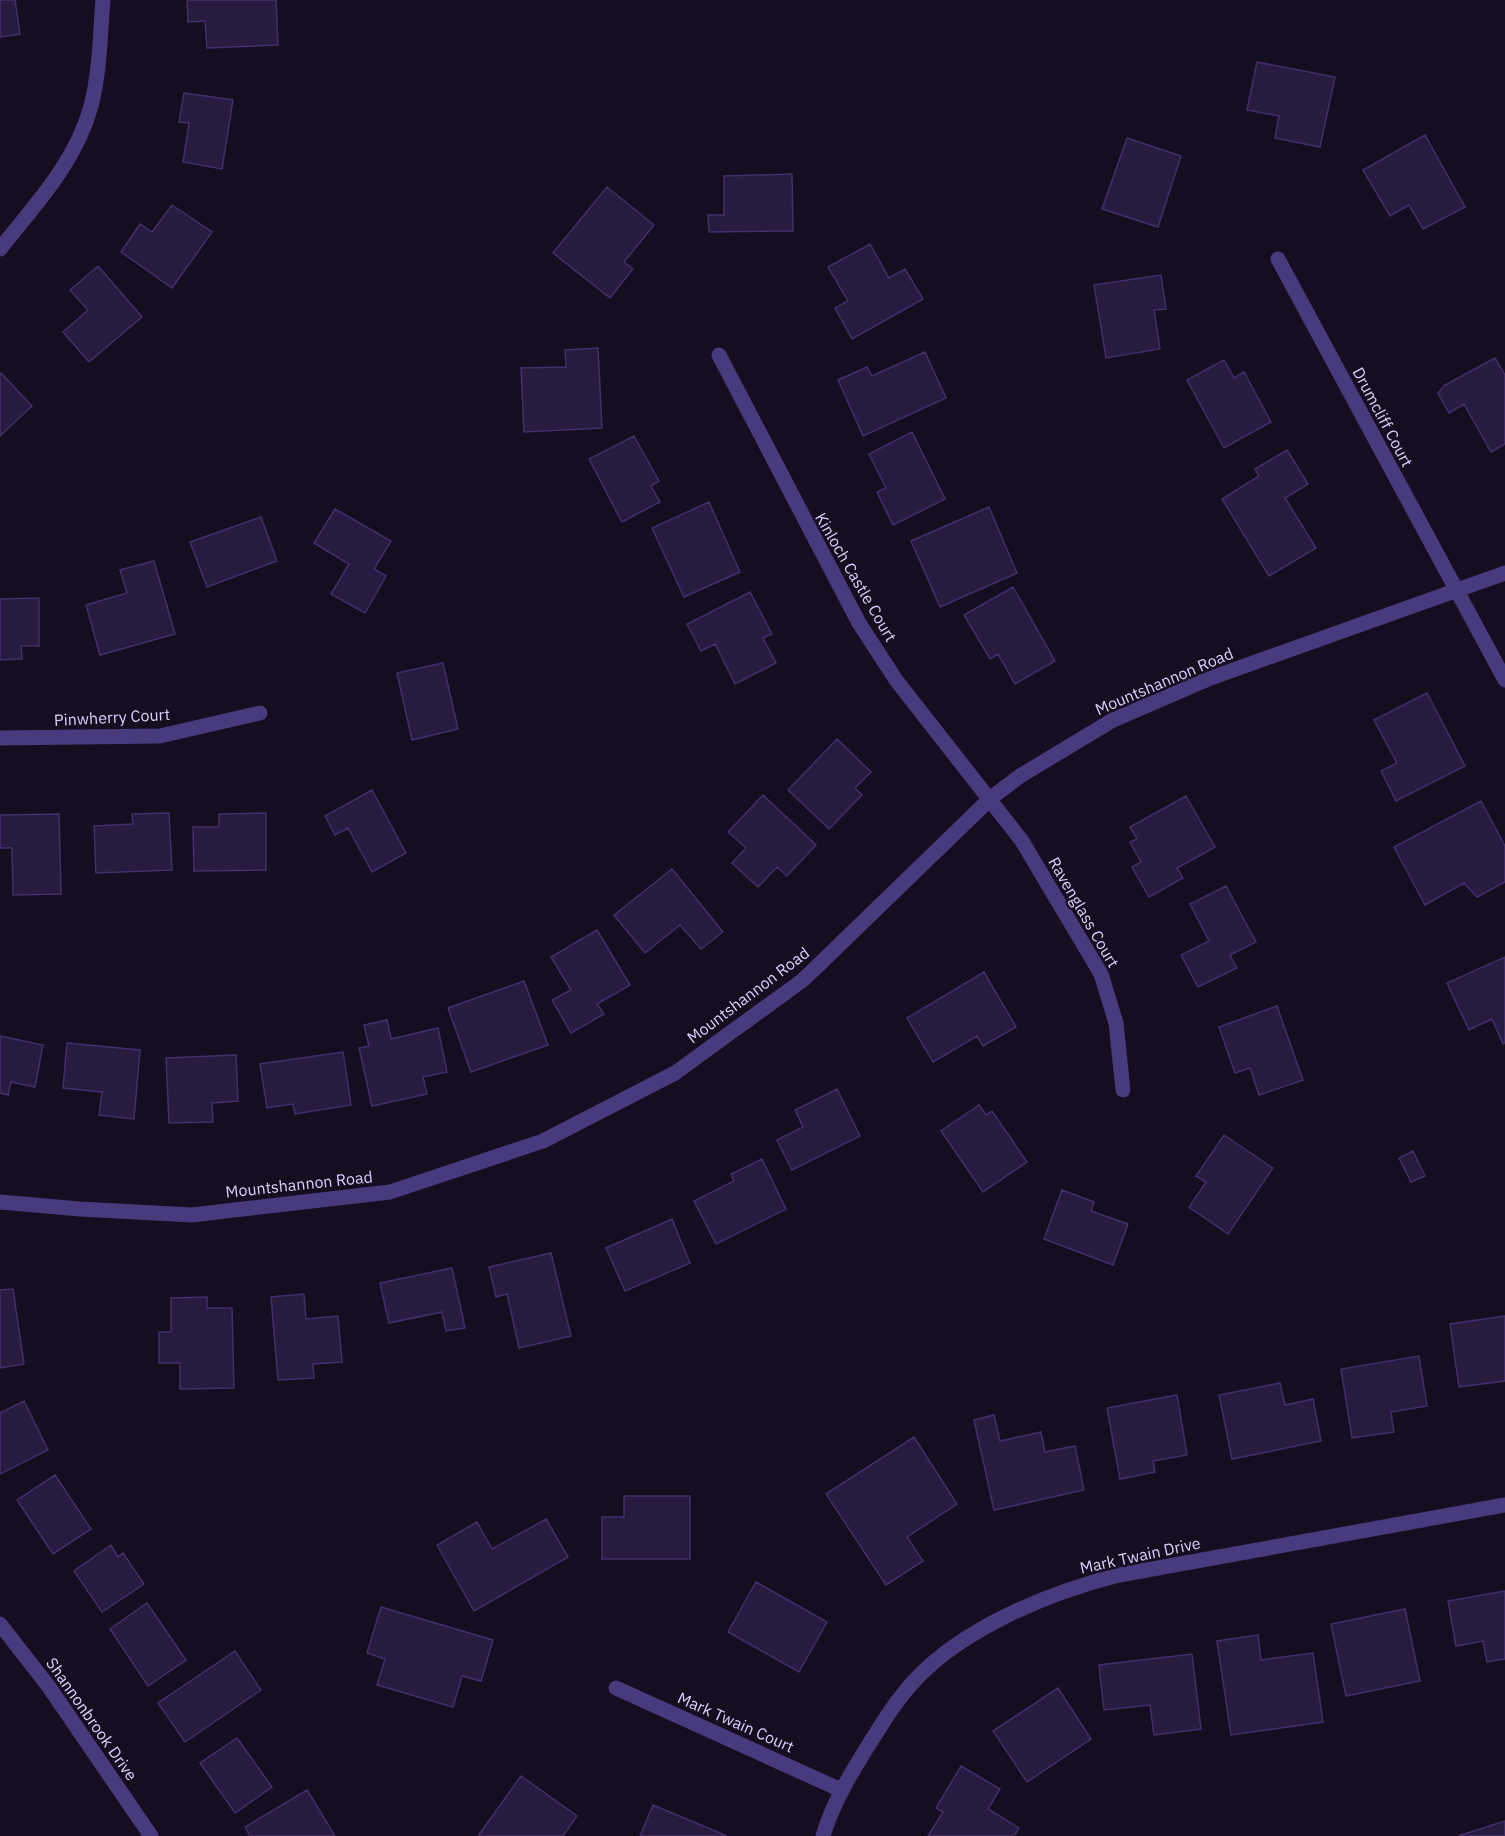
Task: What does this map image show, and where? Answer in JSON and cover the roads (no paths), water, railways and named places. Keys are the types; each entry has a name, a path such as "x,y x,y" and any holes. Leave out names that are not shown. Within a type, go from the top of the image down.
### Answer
{"street":[{"path":"0,249 62,171 75,147 91,106 98,61 103,0"},
{"name":"Drumcliff Court","path":"1278,259 1505,680"},
{"name":"Kinloch Castle Court","path":"719,355 859,623 896,680 991,798"},
{"name":"Mountshannon Road","path":"0,1202 192,1215 390,1192 543,1140 675,1073 802,980 991,798 1020,776 1113,720 1208,679 1505,573"},
{"name":"Pinwherry Court","path":"0,738 160,736 260,713"},
{"name":"Ravenglass Court","path":"991,798 1022,841 1101,974 1116,1023 1123,1090"},
{"name":"Mark Twain Drive","path":"823,1836 841,1790 891,1709 918,1677 954,1648 991,1625 1037,1602 1079,1585 1119,1575 1505,1506"},
{"name":"Shannonbrook Drive","path":"0,1624 49,1687 151,1836"},
{"name":"Mark Twain Court","path":"616,1688 841,1790"}]}
